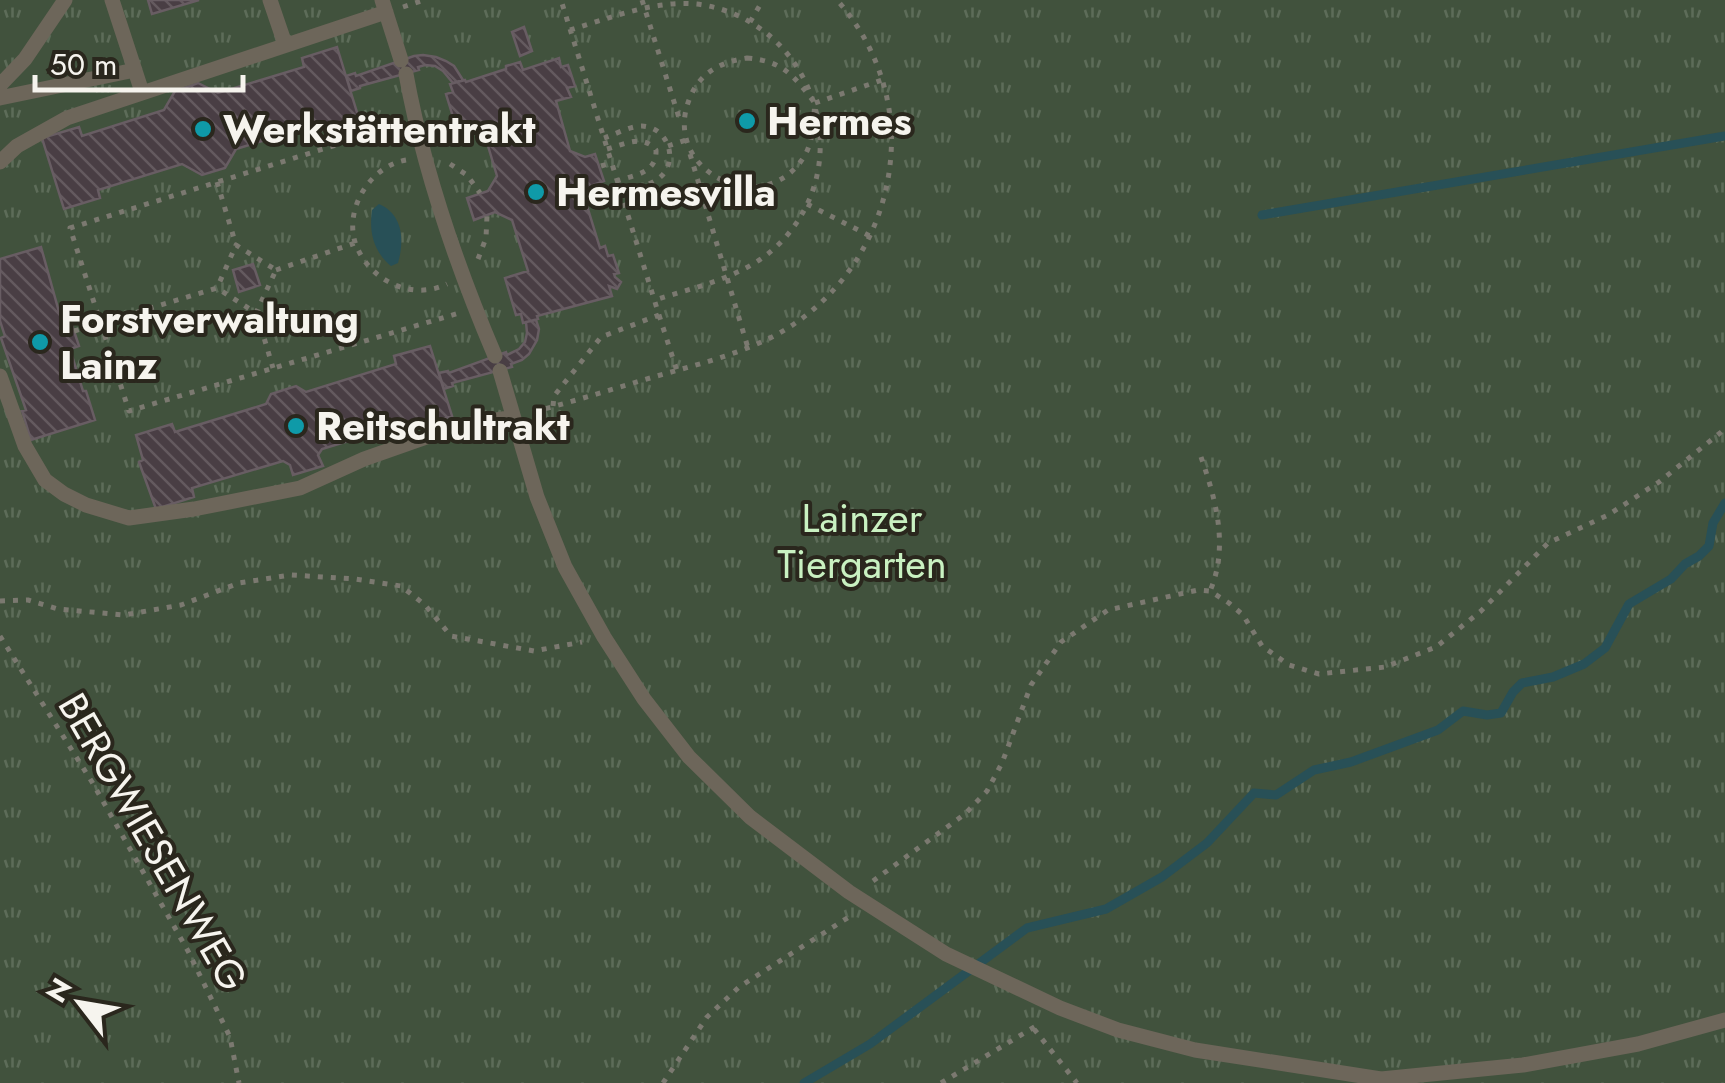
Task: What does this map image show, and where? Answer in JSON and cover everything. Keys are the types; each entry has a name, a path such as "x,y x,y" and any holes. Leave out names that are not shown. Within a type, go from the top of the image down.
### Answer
{"lane":[{"path":"0,85 25,59 66,0"},
{"path":"112,0 142,92"},
{"path":"270,0 285,44"},
{"path":"0,162 41,130 67,118 384,6 404,67 425,156 497,364 537,496 565,567 644,699 689,757 750,817 849,892 946,954 1060,1008 1118,1030 1195,1050 1382,1081 1542,1062 1638,1044 1725,1020"},
{"path":"0,98 135,70"},
{"path":"0,376 25,446 45,480 86,505 129,518 300,488 364,459 455,427 514,417"}],"path":[{"path":"561,0 676,371"},
{"path":"750,22 763,0"},
{"path":"514,417 748,348 811,312 845,277 870,236 885,193 891,125 882,80 861,32 837,0"},
{"path":"570,30 643,4 699,4 726,10 778,43 803,75 814,102 820,127 819,165 807,204 794,228 747,268 655,300"},
{"path":"643,4 748,348"},
{"path":"747,58 780,65 814,102 812,138 806,153 782,178 766,184 750,187 717,179 703,169 686,140 684,123 692,91 702,77 730,60 747,58"},
{"path":"814,102 882,80"},
{"path":"604,138 642,126 659,132 668,146 670,159 662,175 621,194"},
{"path":"384,131 70,228 129,411 442,319"},
{"path":"608,149 640,140 656,150 656,162 650,170 617,181"},
{"path":"668,146 686,140"},
{"path":"480,192 466,175 447,162 425,156 394,162 368,181 354,210 355,243 372,272 400,288 434,290 464,276 478,259 486,238 487,216"},
{"path":"601,166 611,162"},
{"path":"217,182 236,245 217,288"},
{"path":"807,204 870,236"},
{"path":"256,312 276,270 355,243"},
{"path":"236,245 276,270"},
{"path":"74,332 217,288 256,312 273,368"},
{"path":"553,407 554,396 602,337 659,314"},
{"path":"849,892 877,880 965,814 987,792 1002,763 1030,684 1061,642 1108,610 1198,590 1210,591 1243,614 1262,646 1289,665 1320,674 1385,667 1436,646 1481,611 1548,544 1608,515 1659,482 1725,429"},
{"path":"1200,457 1211,486 1221,548 1210,591"},
{"path":"0,602 28,600 58,609 124,614 181,606 238,583 291,575 401,586 425,605 451,636 534,651 604,637"},
{"name":"BERGWIESENWEG","path":"1,639 92,782 188,950 230,1037 239,1083"},
{"path":"663,1083 707,1017 739,987 868,904"},
{"path":"941,1083 1034,1029 1060,1008"},
{"path":"1034,1029 1077,1083"}],"green space":[{"name":"Lainzer Tiergarten","path":"0,0 1725,0 1725,1083 0,1083"}],"water":[{"path":"379,204 393,215 400,230 398,263 391,266 380,254 372,233 372,210"}],"building":[{"path":"148,0 199,0 152,14"},
{"path":"524,27 532,51 520,56 512,32"},
{"name":"Werkstättentrakt","path":"337,47 359,119 323,130 321,123 236,149 225,168 202,175 182,164 98,190 100,198 64,209 42,138 79,127 82,136 164,110 175,91 198,83 218,93 304,67 302,58"},
{"path":"423,55 454,66 463,80 453,83 443,71 425,65 351,91 346,76"},
{"name":"Hermesvilla","path":"559,58 561,67 568,65 575,86 567,88 571,97 556,101 570,151 585,157 595,154 604,181 593,185 584,196 600,248 605,246 608,256 613,255 619,273 614,274 621,282 617,289 609,286 612,296 523,323 521,314 516,315 505,278 528,271 512,220 495,212 474,220 467,198 488,191 497,176 482,126 458,133 446,94 453,92 450,84 506,66 520,62 523,70"},
{"name":"Forstverwaltung Lainz","path":"41,247 61,319 69,316 79,346 70,349 95,420 31,440 22,411 26,410 1,338 5,336 0,321 0,259"},
{"path":"253,264 260,285 239,292 233,270"},
{"path":"536,320 537,340 522,360 511,364 512,367 452,383 444,389 439,373 519,349 525,342 526,322"},
{"name":"Reitschultrakt","path":"430,346 452,416 416,428 414,421 322,449 318,455 323,466 293,475 290,465 283,461 192,488 194,497 156,509 139,462 143,460 136,435 172,424 175,432 266,404 271,394 296,386 306,392 396,364 394,356"}],"waterway":[{"path":"1262,215 1725,136"},
{"path":"804,1083 870,1044 1027,928 1106,909 1162,877 1207,843 1254,793 1276,795 1314,770 1351,762 1438,730 1463,711 1501,713 1522,683 1553,677 1584,664 1605,648 1629,604 1671,579 1709,546 1713,523 1725,503"}],"place":[{"name":"Hermes","path":"747,121"},
{"name":"Werkstättentrakt","path":"203,129"},
{"name":"Hermesvilla","path":"536,192"},
{"name":"Forstverwaltung Lainz","path":"40,342"},
{"name":"Reitschultrakt","path":"296,426"}]}
